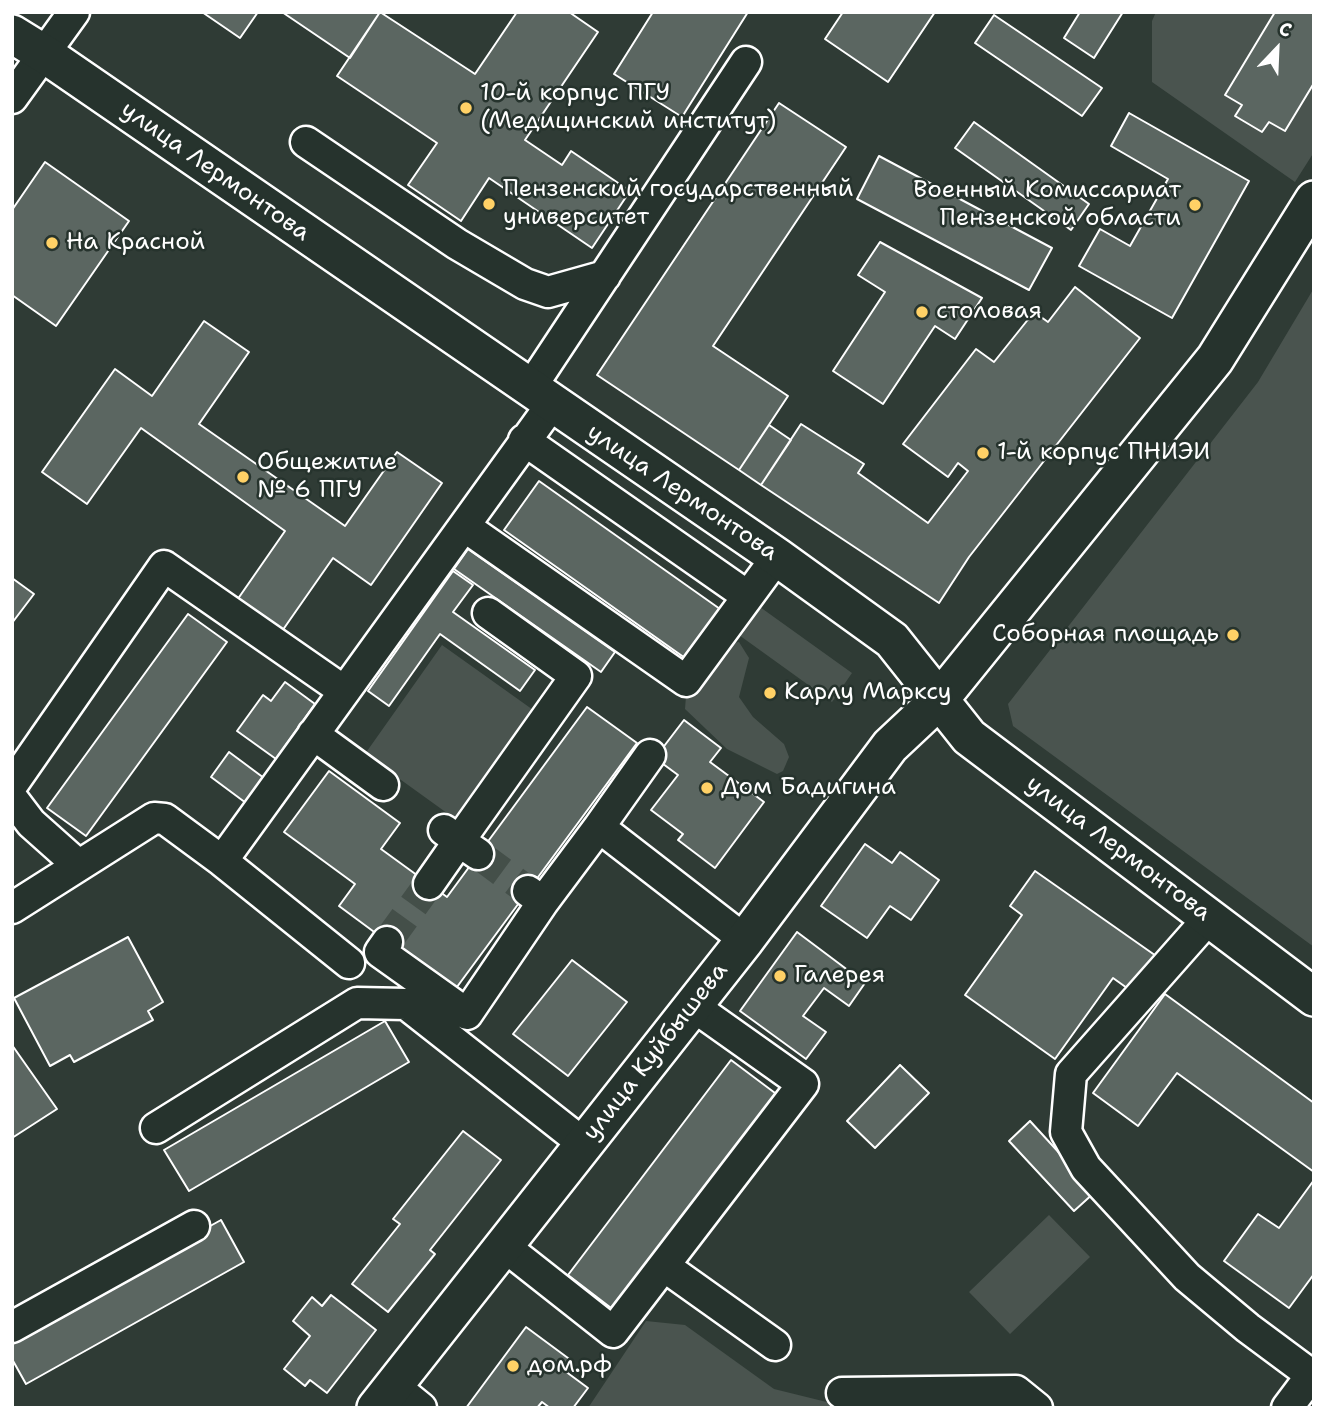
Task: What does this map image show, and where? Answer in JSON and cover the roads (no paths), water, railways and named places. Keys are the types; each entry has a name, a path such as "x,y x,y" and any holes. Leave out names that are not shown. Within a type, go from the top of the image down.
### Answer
{"main road":[{"name":"улица Лермонтова","path":"12,34 777,557 892,640 969,737 1314,997"},
{"name":"улица Куйбышева","path":"397,1400 504,1246 745,940 890,746 939,700 1215,359 1314,200"}],"street":[{"path":"12,98 46,55 74,12"},
{"path":"222,861 524,440 541,397 606,276 746,62"},
{"path":"306,142 457,244 525,284 548,292 606,276"},
{"path":"524,440 746,595"},
{"path":"464,526 686,681 746,595 777,557"},
{"path":"12,785 164,566 344,691"},
{"path":"429,884 576,676 488,613"},
{"path":"313,734 383,785"},
{"path":"459,1026 536,896 599,827 650,755"},
{"path":"12,798 32,823 77,864"},
{"path":"12,908 77,864 158,817 222,861 349,963"},
{"path":"599,827 745,940"},
{"path":"1209,918 1071,1074 1066,1132 1086,1168 1187,1277 1248,1328 1313,1375 1287,1408"},
{"path":"387,942 380,952 584,1144"},
{"path":"156,1128 357,1003 406,1004 459,1026"},
{"path":"504,1246 613,1332 803,1084 693,1006"},
{"path":"12,1327 194,1226"},
{"path":"664,1266 775,1345"},
{"path":"842,1393 1016,1391 1037,1408"}],"tunnel":[{"path":"478,854 528,891"},
{"path":"387,942 429,884"}],"place":[{"name":"10-й корпус ПГУ (Медицинский институт)","path":"466,108"},
{"name":"Пензенский государственный университет","path":"489,204"},
{"name":"Военный Комиссариат Пензенской области","path":"1195,205"},
{"name":"На Красной","path":"52,243"},
{"name":"столовая","path":"922,312"},
{"name":"1-й корпус ПНИЭИ","path":"983,453"},
{"name":"Общежитие № 6 ПГУ","path":"243,477"},
{"name":"Соборная площадь","path":"1233,635"},
{"name":"Карлу Марксу","path":"770,693"},
{"name":"Дом Бадигина","path":"707,788"},
{"name":"Галерея","path":"780,976"},
{"name":"дом.рф","path":"513,1366"}]}
